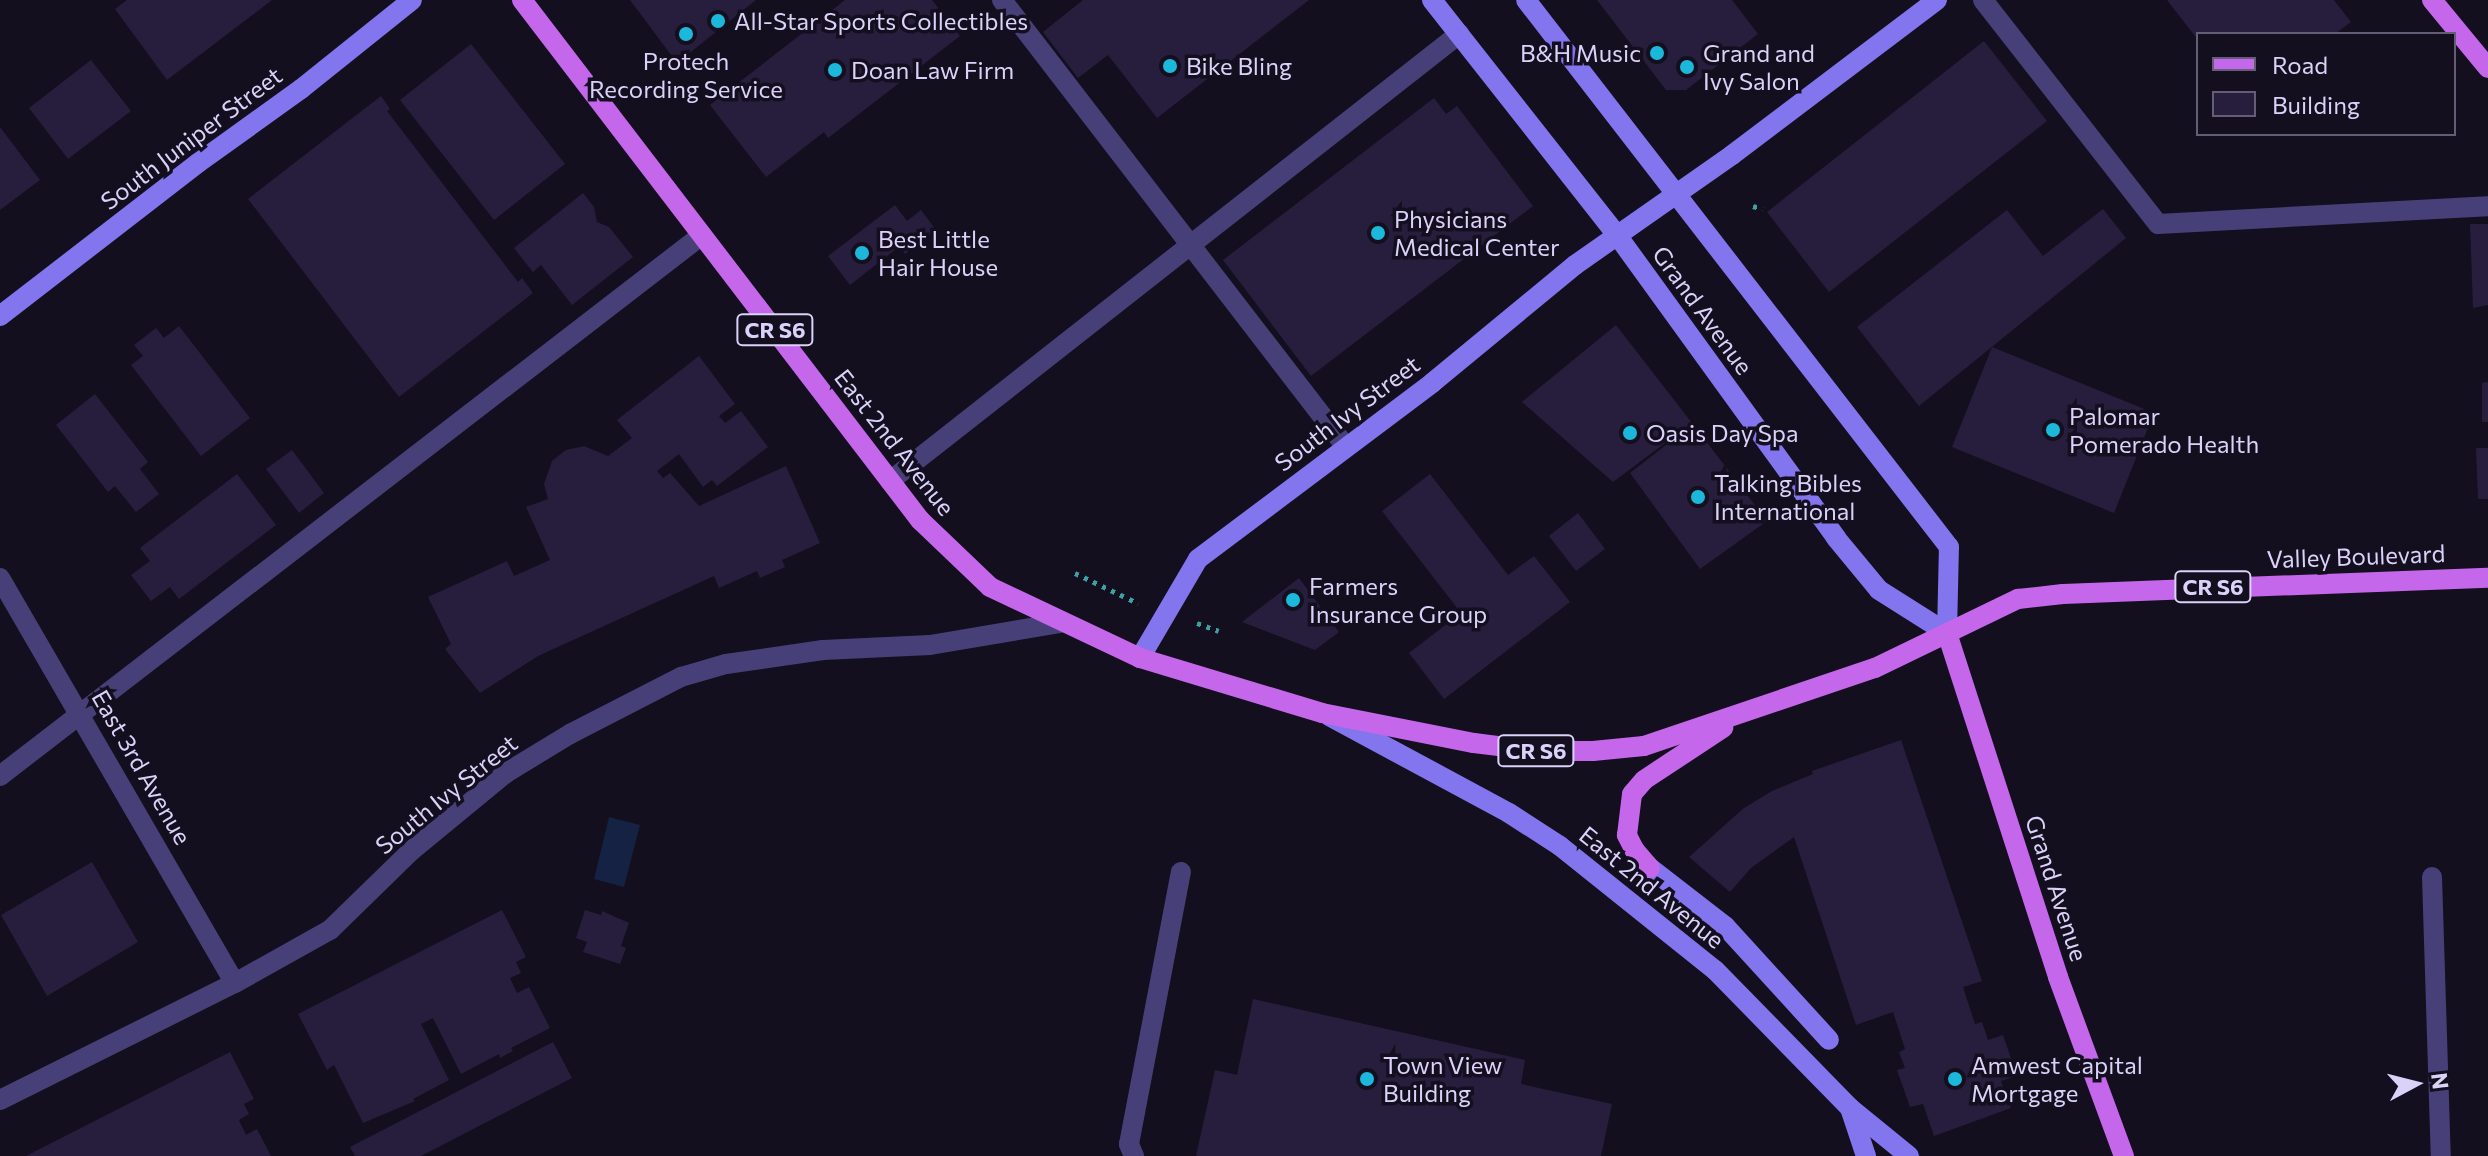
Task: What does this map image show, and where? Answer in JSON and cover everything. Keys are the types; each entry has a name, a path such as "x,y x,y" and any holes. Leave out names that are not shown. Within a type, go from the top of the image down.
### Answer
{"main road":[{"name":"South Juniper Street","path":"0,316 198,163 301,89 412,0"},
{"name":"East 2nd Avenue","path":"522,0 920,520 990,587 1060,623 1140,658 1322,713 1474,743 1538,751 1593,751 1644,746 1875,668 1947,633"},
{"name":"Grand Avenue","path":"1432,0 1617,235 1836,538 1879,590 1947,633"},
{"name":"Grand Avenue","path":"1526,0 1949,547 1947,633 2058,977 2124,1156"},
{"name":"South Ivy Street","path":"1140,658 1198,559 1617,235 1937,0"},
{"path":"2432,0 2488,68"},
{"name":"Valley Boulevard","path":"1947,633 2018,599 2063,594 2488,578"},
{"name":"East 2nd Avenue","path":"1747,712 1644,780 1632,794 1627,835 1635,851 1650,868 1725,926 1829,1040"},
{"name":"East 2nd Avenue","path":"1322,713 1509,813 1560,846 1715,970 1850,1108 1909,1156"},
{"path":"1850,1108 1866,1156"}],"street":[{"path":"1002,0 1346,447"},
{"path":"1983,0 2158,224 2488,206"},
{"path":"890,481 1459,34"},
{"path":"0,776 702,235"},
{"name":"East 3rd Avenue","path":"0,578 235,983"},
{"name":"South Ivy Street","path":"0,1100 235,983 330,930 411,851 506,773 570,734 681,677 726,664 823,650 930,645 1060,623"},
{"path":"1134,1156 1129,1144 1181,872"},
{"path":"2432,877 2441,1156"}],"path":[{"path":"1753,206 1763,209"}],"water":[{"path":"609,817 640,825 624,887 594,879"}],"building":[{"path":"127,0 272,0 167,80 115,9"},
{"path":"630,0 756,0 677,63"},
{"name":"Doan Law Firm","path":"845,0 932,0 960,36 828,138 824,132 766,177 710,105"},
{"name":"Bike Bling","path":"1083,0 1309,0 1157,118 1108,55 1078,78 1043,32"},
{"path":"1597,0 1732,0 1758,34 1686,90 1666,90"},
{"path":"2167,0 2334,0 2351,22 2338,32 2196,32 2196,37"},
{"path":"1984,41 2047,121 1829,292 1767,212"},
{"path":"471,44 565,164 494,220 400,100"},
{"path":"91,60 131,111 68,159 29,108"},
{"path":"381,96 390,109 387,111 518,282 522,278 533,293 399,397 248,199"},
{"name":"Physicians Medical Center","path":"1434,98 1446,114 1457,106 1533,206 1311,376 1223,260"},
{"path":"0,127 40,180 0,210"},
{"path":"583,193 594,207 597,222 609,227 633,257 572,305 541,265 533,272 514,248"},
{"path":"895,205 907,221 921,210 936,230 905,254 893,237 889,240 896,249 850,285 828,256"},
{"path":"2103,209 2126,238 1919,406 1857,327 2007,210 2043,256"},
{"path":"2470,224 2488,224 2488,305 2473,308"},
{"path":"1616,325 1692,423 1613,482 1522,402"},
{"path":"179,326 250,418 201,456 131,365 143,356 134,345 156,328 164,338"},
{"name":"Palomar Pomerado Health","path":"1992,347 2154,413 2114,513 1952,447"},
{"path":"699,356 735,404 719,416 725,423 741,411 768,447 717,486 712,480 703,487 679,454 657,471 663,478 670,473 699,506 786,466 820,543 782,560 785,567 760,578 757,571 719,588 714,576 538,656 480,693 445,649 451,644 428,597 507,561 514,576 550,560 526,507 548,499 544,484 552,461 566,450 584,446 608,456 632,438 617,420"},
{"path":"2488,382 2488,422 2482,422 2482,383"},
{"path":"95,394 148,462 140,469 159,494 136,512 115,486 108,492 56,425"},
{"name":"Talking Bibles International","path":"1693,424 1767,521 1700,569 1630,473"},
{"path":"2476,448 2488,448 2488,499 2478,499"},
{"path":"292,450 324,493 299,513 266,469"},
{"path":"237,474 276,525 179,599 170,587 151,601 131,575 150,561 140,548"},
{"path":"1430,474 1508,575 1534,556 1570,602 1444,699 1409,653 1461,613 1382,511"},
{"path":"1578,513 1605,549 1576,571 1549,536"},
{"name":"Farmers Insurance Group","path":"1299,578 1339,632 1315,650 1242,622"},
{"path":"1901,740 1982,981 1963,987 1975,1024 1982,1022 1988,1040 2003,1035 2017,1076 2001,1081 2011,1108 1934,1136 1923,1104 1910,1107 1897,1070 1905,1068 1899,1052 1905,1049 1893,1012 1856,1025 1794,837 1751,868 1730,892 1689,857 1744,808 1772,791 1813,774 1812,771"},
{"path":"92,862 138,942 47,996 1,915"},
{"path":"502,910 526,957 516,962 521,973 510,978 517,993 529,987 550,1028 511,1048 513,1051 500,1058 499,1054 461,1074 433,1018 421,1024 449,1080 413,1099 415,1101 363,1123 334,1065 327,1070 298,1014"},
{"path":"585,910 601,915 602,911 629,923 621,946 626,948 620,964 583,952 587,942 576,938"},
{"name":"Town View Building","path":"1253,999 1525,1060 1521,1084 1612,1104 1601,1156 1196,1156 1215,1070 1237,1075"},
{"path":"553,1042 572,1078 421,1156 355,1156 350,1147"},
{"path":"230,1052 254,1099 244,1104 249,1114 239,1120 246,1135 257,1129 271,1156 26,1156"}],"place":[{"name":"All-Star Sports Collectibles","path":"718,21"},
{"name":"Protech Recording Service","path":"686,34"},
{"name":"B&H Music","path":"1657,53"},
{"name":"Bike Bling","path":"1170,66"},
{"name":"Grand and Ivy Salon","path":"1687,67"},
{"name":"Doan Law Firm","path":"835,70"},
{"name":"Physicians Medical Center","path":"1378,233"},
{"name":"Best Little Hair House","path":"862,253"},
{"name":"Palomar Pomerado Health","path":"2053,430"},
{"name":"Oasis Day Spa","path":"1630,433"},
{"name":"Talking Bibles International","path":"1698,497"},
{"name":"Farmers Insurance Group","path":"1293,600"},
{"name":"Town View Building","path":"1367,1079"},
{"name":"Amwest Capital Mortgage","path":"1955,1079"}]}
